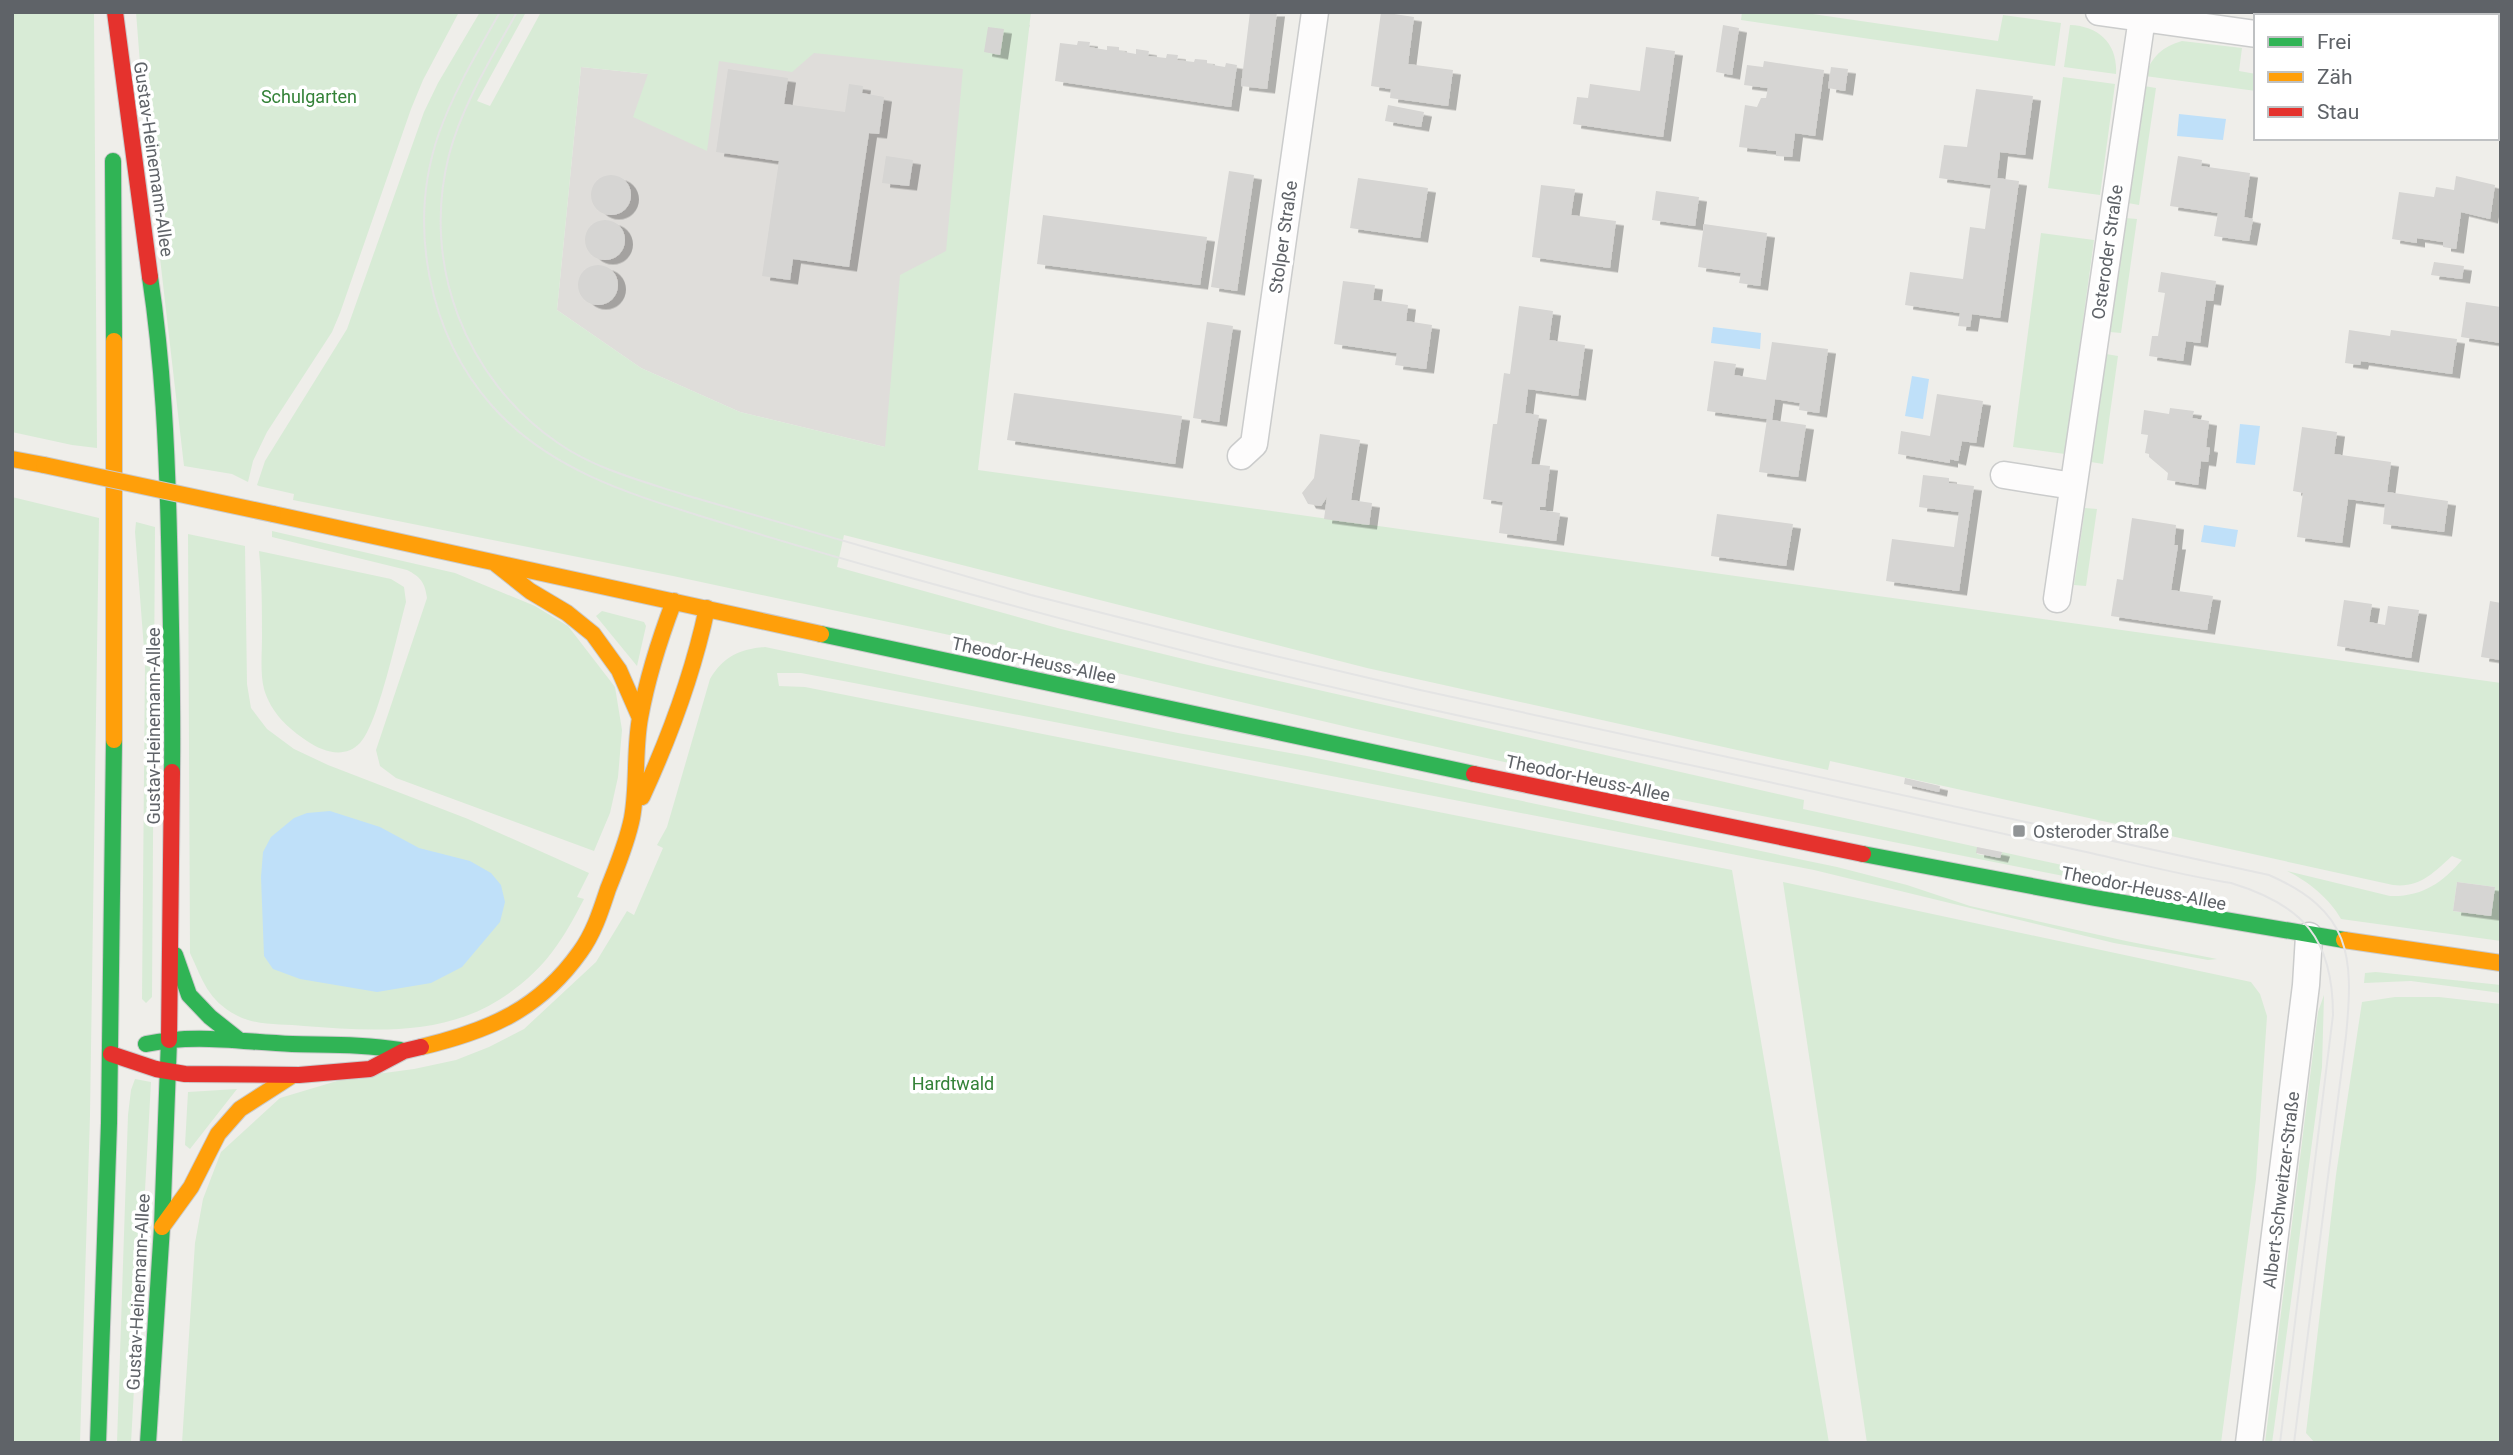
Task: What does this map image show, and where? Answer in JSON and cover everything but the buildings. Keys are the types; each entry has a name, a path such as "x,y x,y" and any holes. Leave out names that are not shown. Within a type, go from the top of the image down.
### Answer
{"main road":[{"name":"Gustav-Heinemann-Allee","path":"113,120 114,12"},
{"name":"Gustav-Heinemann-Allee","path":"114,12 157,320 166,423 173,676 169,1072 163,1227 148,1443"},
{"name":"Gustav-Heinemann-Allee","path":"98,1443 111,1054 113,148"},
{"name":"Theodor-Heuss-Allee","path":"12,459 1682,817 1959,873 2234,924 2501,963"},
{"path":"496,564 593,634 619,670 640,718"},
{"path":"111,1054 169,1072 236,1076 370,1069 404,1051 466,1036 515,1013 539,998 580,951 596,922 624,847 632,817 640,718 663,629 674,601"},
{"path":"632,817 669,742 690,684 707,608"},
{"path":"171,941 189,995 239,1040"},
{"path":"111,1054 181,1037 293,1044 369,1044 404,1051"},
{"path":"163,1227 191,1187 218,1134 240,1109 293,1075"}],"street":[{"name":"Stolper Straße","path":"1241,456 1254,444 1315,12"},
{"path":"2099,12 2254,34"},
{"name":"Osteroder Straße","path":"2057,599 2142,18"},
{"path":"2004,475 2073,486"},
{"name":"Albert-Schweitzer-Straße","path":"2249,1443 2306,985 2309,936"}],"shaded area":[{"path":"902,12 1030,25 885,447 740,412 641,368 557,310 581,67 648,74"}],"green space":[{"path":"12,12 94,12 97,448 12,432"},
{"name":"Schulgarten","path":"136,12 459,12 423,80 411,109 332,332 267,432 253,461 248,482 232,474 184,466 145,128"},
{"path":"480,12 526,12 477,101 490,106 541,12 1031,12 978,470 2501,683 2501,941 2341,919 2318,891 2287,871 2390,896 2401,896 2422,891 2439,882 2462,860 2452,856 2419,882 2393,885 1830,761 1828,770 1367,668 844,535 837,567 1061,629 1208,665 1804,800 1803,809 1977,847 1977,854 2000,858 2002,852 2178,890 2178,894 2079,879 1612,786 1015,649 673,576 293,500 294,494 259,486 257,485 265,461 347,329 424,112","holes":["814,53 963,69 946,251 900,275 885,447 740,412 641,368 557,310 581,67 648,74 633,117 707,151 719,61 792,72","2457,882 2495,887 2491,916 2453,911"]},
{"path":"1742,12 1799,12 1998,41 2003,15 2061,23 2055,66 1741,20"},
{"path":"2070,25 2090,29 2105,39 2114,54 2116,74 2064,67"},
{"path":"2182,41 2242,48 2239,71 2254,74 2254,91 2145,76 2159,53"},
{"path":"2063,77 2115,84 2100,195 2048,188"},
{"path":"2144,86 2156,88 2139,205 2128,203"},
{"path":"2125,218 2137,219 2121,333 2110,332"},
{"path":"2041,233 2094,240 2065,454 2013,447"},
{"path":"2106,354 2118,356 2103,464 2091,462"},
{"path":"12,497 99,518 90,1115 80,1443 12,1443"},
{"path":"2085,508 2097,509 2086,586 2074,585"},
{"path":"136,522 155,527 152,997 146,1003 142,999 145,662"},
{"path":"272,531 455,573 535,606 568,626 615,687 622,730 618,777 610,813 594,851 396,778 380,766 376,750 427,598 423,584 407,570 272,537"},
{"path":"188,534 245,546 247,684 251,708 267,729 294,749 328,765 468,819 589,873 577,897 584,899 552,953 532,975 505,996 458,1019 433,1025 382,1030 252,1021 227,1009 207,989 190,953"},
{"path":"259,551 391,579 404,587 406,602 374,717 360,743 348,751 327,751 307,741 281,719 267,698 262,670"},
{"path":"602,611 644,622 646,626 637,666 596,616"},
{"name":"Hardtwald","path":"765,647 1178,733 1307,756 1837,867 1907,885 1970,906 2217,959 2208,960 2114,943 1814,870 854,683 801,673 777,673 779,686 805,687 1732,870 1829,1443 182,1443 195,1243 203,1199 221,1152 280,1098 347,1078 456,1060 524,1029 596,962 627,911 634,915 663,848 657,845 667,827 710,679 721,665 733,656"},
{"path":"1783,882 2251,982 2260,994 2267,1016 2256,1179 2221,1443 1867,1443"},
{"path":"2365,973 2501,985 2501,993 2411,981 2364,983"},
{"path":"2324,995 2322,1067 2272,1443 2265,1443 2318,1012"},
{"path":"2395,997 2439,997 2501,1004 2501,1443 2315,1443 2306,1433 2336,1175 2362,1002"},
{"path":"135,1079 151,1082 131,1443 117,1443 128,1115"},
{"path":"237,1089 190,1149 185,1145 188,1092"}],"water":[{"path":"2179,114 2226,119 2223,140 2177,136"},
{"path":"1713,327 1761,333 1760,349 1711,343"},
{"path":"1912,376 1929,379 1923,419 1905,416"},
{"path":"2240,424 2260,426 2255,465 2236,463"},
{"path":"2204,525 2238,530 2235,547 2201,542"},
{"path":"330,811 380,827 419,848 470,861 491,873 501,885 505,902 500,922 462,967 431,983 377,992 300,979 273,969 264,956 261,877 263,852 271,837 294,818 307,813"}],"tram line":[{"path":"500,12 452,102 429,168 425,241 430,277 439,312 453,346 471,378 493,407 540,448 593,478 650,500 807,548 1149,642 1432,710 2231,883 2277,902 2295,914 2309,928 2320,945 2332,988 2333,1015 2280,1443"},
{"path":"517,12 470,100 449,155 442,196 441,237 447,277 458,316 475,352 498,386 525,417 558,443 587,460 619,474 685,495 1031,595 1420,690 2269,875 2317,904 2332,920 2341,939 2347,959 2348,1007 2294,1443"}],"traffic: fast":[{"path":"113,161 114,341"},
{"path":"150,277 161,374 167,472 172,772"},
{"path":"821,634 1474,774"},
{"path":"98,1443 109,1123 114,740"},
{"path":"1863,854 2095,898 2344,940"},
{"path":"175,955 189,995 210,1017 239,1040"},
{"path":"146,1044 182,1039 219,1039 400,1050"},
{"path":"148,1443 162,1227 169,1040"}],"traffic: slow":[{"path":"114,341 114,740"},
{"path":"12,459 44,465"},
{"path":"44,465 273,514"},
{"path":"273,514 821,634"},
{"path":"496,564 593,634 619,670 640,718"},
{"path":"421,1047 468,1034 529,1003 564,972 589,937 630,827 640,718 654,659 674,601"},
{"path":"642,797 680,704 707,608"},
{"path":"2344,940 2501,963"},
{"path":"162,1227 191,1187 218,1134 240,1109 293,1075"}],"traffic: jam":[{"path":"115,12 150,277"},
{"path":"169,1040 172,772"},
{"path":"1474,774 1863,854"},
{"path":"111,1054 156,1069 185,1074 299,1075 370,1069 404,1051 421,1047"}],"place":[{"name":"Osteroder Straße","path":"2019,831"}]}
